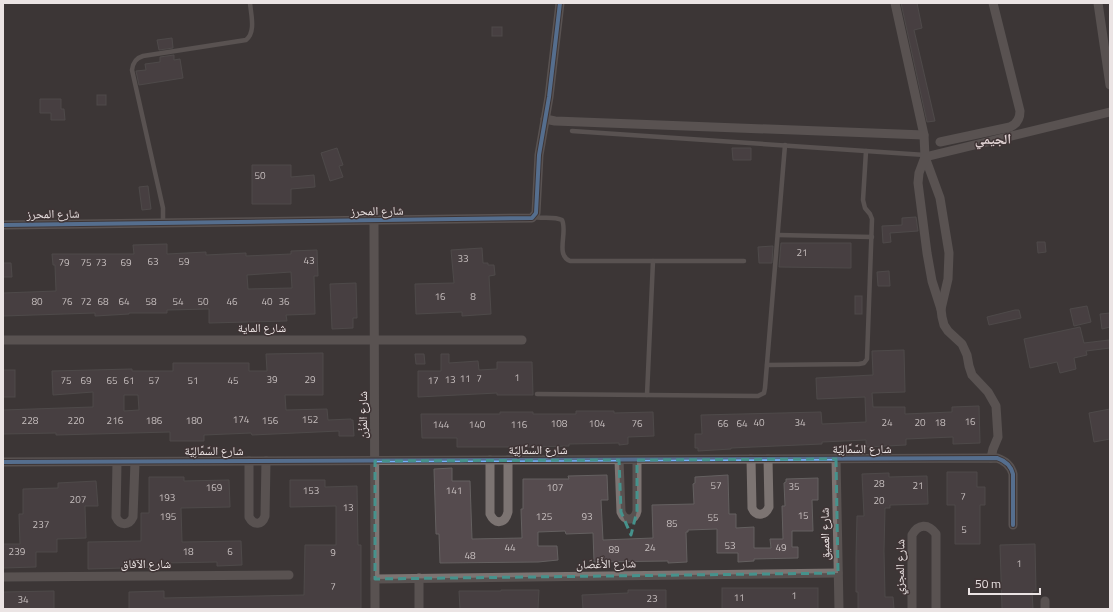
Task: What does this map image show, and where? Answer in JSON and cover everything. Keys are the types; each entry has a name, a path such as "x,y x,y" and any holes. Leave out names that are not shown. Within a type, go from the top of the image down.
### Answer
{"street":[{"path":"533,217 536,213 539,155 549,97 560,3"},
{"path":"895,3 924,135 925,156 940,198 949,253 948,279 941,309"},
{"path":"940,142 1010,127 1019,119 1020,111 993,3"},
{"path":"1098,3 1110,85"},
{"path":"925,156 1110,112"},
{"path":"545,119 555,121 924,135"},
{"path":"925,156 918,173 918,183 929,267 944,325 948,332 958,340 965,349 972,375 988,392 996,406 998,437 991,458"},
{"name":"شارع المحرز","path":"3,225 529,219 533,217"},
{"name":"شارع المُزْن","path":"374,221 375,609"},
{"name":"شارع الماية","path":"3,340 522,340"},
{"name":"شارع السَّمَّالِيَّة","path":"3,462 998,458 1003,460 1012,469 1013,525"},
{"path":"751,459 752,508 758,515 767,512 770,507 768,459"},
{"name":"شارع العميق","path":"836,459 839,609"},
{"name":"شارع السَّمَّالِيَّة","path":"490,460 490,514 496,521 503,521 507,518 508,460"},
{"path":"619,460 621,512 623,517 627,519 632,519 636,516 638,511 637,460"},
{"name":"شارع السَّمَّالِيَّة","path":"249,461 249,517 255,524 264,521 265,516 266,461"},
{"path":"117,462 116,517 122,524 128,524 133,517 135,462"},
{"name":"شارع المجزي","path":"912,609 912,535 920,526 927,526 936,534 936,609"},
{"name":"شارع الأَغْصَان","path":"375,579 838,573"},
{"name":"شارع الآفاق","path":"3,577 288,575"},
{"path":"419,578 419,609"}],"lane":[{"path":"163,223 163,208 132,70 133,63 137,58 144,56 246,40 252,32 250,3"},
{"path":"572,131 925,156"},
{"path":"537,394 760,395 765,390 785,145"},
{"path":"767,365 859,364 866,361 868,356 872,219 865,208 863,200 866,151"},
{"path":"533,217 542,219 558,218 562,220 564,225 563,253 567,260 744,261"},
{"path":"778,236 872,237"},
{"path":"647,395 653,261"}],"highlighted area":[{"path":"836,459 838,573 375,579 375,461 619,460 621,512 631,535 637,511 637,460"}],"building":[{"path":"901,3 917,3 922,28 914,30 935,121 927,122"},
{"path":"492,27 502,27 502,36 492,36"},
{"path":"172,38 173,48 159,50 157,40"},
{"path":"174,55 174,60 180,59 183,78 139,85 136,71 146,70 145,64 160,62 160,57"},
{"path":"97,95 106,95 106,105 97,105"},
{"path":"40,99 61,99 61,109 64,109 65,120 51,120 51,113 40,113"},
{"path":"337,148 343,165 339,166 343,177 330,181 321,153"},
{"path":"732,148 751,148 751,160 733,160"},
{"path":"252,165 291,165 291,177 314,175 315,187 291,189 291,204 252,204"},
{"path":"148,186 151,209 142,210 139,187"},
{"path":"916,217 918,231 890,233 891,242 883,243 882,226 902,225 902,218"},
{"path":"1037,242 1045,242 1046,252 1038,253"},
{"path":"781,243 851,243 851,268 779,267"},
{"path":"167,244 167,254 206,252 206,255 246,253 246,256 291,254 291,251 317,250 318,276 314,276 315,314 286,315 287,321 209,323 209,309 167,310 167,313 129,313 95,316 95,313 3,316 3,293 56,291 55,265 53,265 52,254 134,254 133,245","holes":["291,272 292,288 248,289 247,275"]},
{"path":"773,246 772,263 759,263 758,247"},
{"path":"482,248 483,263 494,265 495,275 489,276 491,314 462,316 462,312 416,314 415,284 454,283 451,250"},
{"path":"3,263 11,263 12,277 3,277"},
{"path":"889,271 890,286 878,286 877,272"},
{"path":"356,283 357,318 353,318 353,328 332,329 330,284"},
{"path":"855,296 862,296 862,314 855,314"},
{"path":"1087,306 1091,322 1074,326 1070,309"},
{"path":"1019,310 1021,318 989,325 987,317"},
{"path":"1110,313 1110,327 1102,329 1100,314"},
{"path":"1080,327 1084,343 1109,340 1110,348 1086,351 1087,355 1074,358 1076,369 1060,373 1057,362 1030,368 1024,339"},
{"path":"904,350 905,392 872,393 873,407 905,407 905,414 952,412 952,407 979,406 980,443 953,444 953,437 906,439 906,445 866,447 866,440 698,451 698,448 695,448 695,434 702,434 701,415 821,412 822,424 866,422 865,397 817,399 816,378 873,375 872,351"},
{"path":"323,353 323,395 285,395 286,410 327,409 328,420 353,420 354,436 339,436 339,431 252,435 251,433 204,435 204,441 170,441 170,432 56,435 56,433 3,434 3,410 93,407 93,392 53,395 52,371 132,369 132,371 173,371 173,363 249,363 249,371 267,371 266,354","holes":["124,395 138,395 139,410 124,411"]},
{"path":"415,354 424,354 425,364 416,364"},
{"path":"441,354 449,354 449,363 478,361 479,370 497,369 497,362 532,362 533,395 497,395 497,393 418,397 418,371 441,371"},
{"path":"3,370 15,370 15,397 3,397"},
{"path":"1110,409 1110,439 1094,442 1089,413"},
{"path":"576,411 614,411 614,413 653,412 654,436 628,437 628,444 619,445 619,443 569,444 569,446 533,447 457,447 457,438 422,438 421,414 500,414 500,412 533,412 533,414 576,414"},
{"path":"452,468 452,481 470,481 472,539 522,538 521,509 523,509 523,479 569,479 568,476 607,475 608,500 601,500 603,540 653,538 652,505 694,504 693,484 695,483 695,477 728,475 729,514 736,514 736,528 754,527 754,548 771,548 770,539 783,539 782,506 785,506 784,483 786,482 786,479 818,478 818,500 812,500 813,531 792,531 792,547 798,547 798,558 754,559 754,561 738,562 738,553 717,553 717,529 688,530 688,532 686,532 687,562 594,562 593,533 566,534 565,531 538,532 538,546 557,546 558,560 538,562 440,563 439,534 436,534 434,469"},
{"path":"947,472 977,472 977,487 985,487 985,505 980,505 980,544 955,544 955,505 947,505"},
{"path":"889,473 889,477 927,476 928,504 890,505 890,508 885,508 885,597 893,597 894,609 858,609 858,592 856,592 857,516 864,516 862,474"},
{"path":"149,477 184,477 184,481 229,480 230,507 181,508 182,542 241,541 242,565 217,566 217,562 163,563 163,567 88,569 88,542 141,541 141,513 149,513"},
{"path":"290,480 325,480 325,487 357,486 358,545 361,545 361,608 129,609 129,592 164,591 164,598 304,595 305,545 336,545 336,506 290,507"},
{"path":"96,481 98,506 85,506 86,538 57,539 57,552 36,552 36,567 3,568 3,544 20,544 19,514 23,514 23,489 58,488 58,483"},
{"path":"1035,544 1036,591 1032,591 1033,609 1002,609 1000,545"},
{"path":"722,588 818,588 818,609 722,609"},
{"path":"539,590 538,609 460,609 459,591"},
{"path":"628,590 666,590 666,609 583,609 582,595 628,593"},
{"path":"54,591 54,609 3,609 3,592"}],"cycle path":[{"path":"3,225 532,218 536,213 539,155 549,97 560,3"},
{"path":"3,462 997,458 1008,464 1013,474 1013,525"}],"district":[{"name":"الجيمي","path":"993,139"}]}
